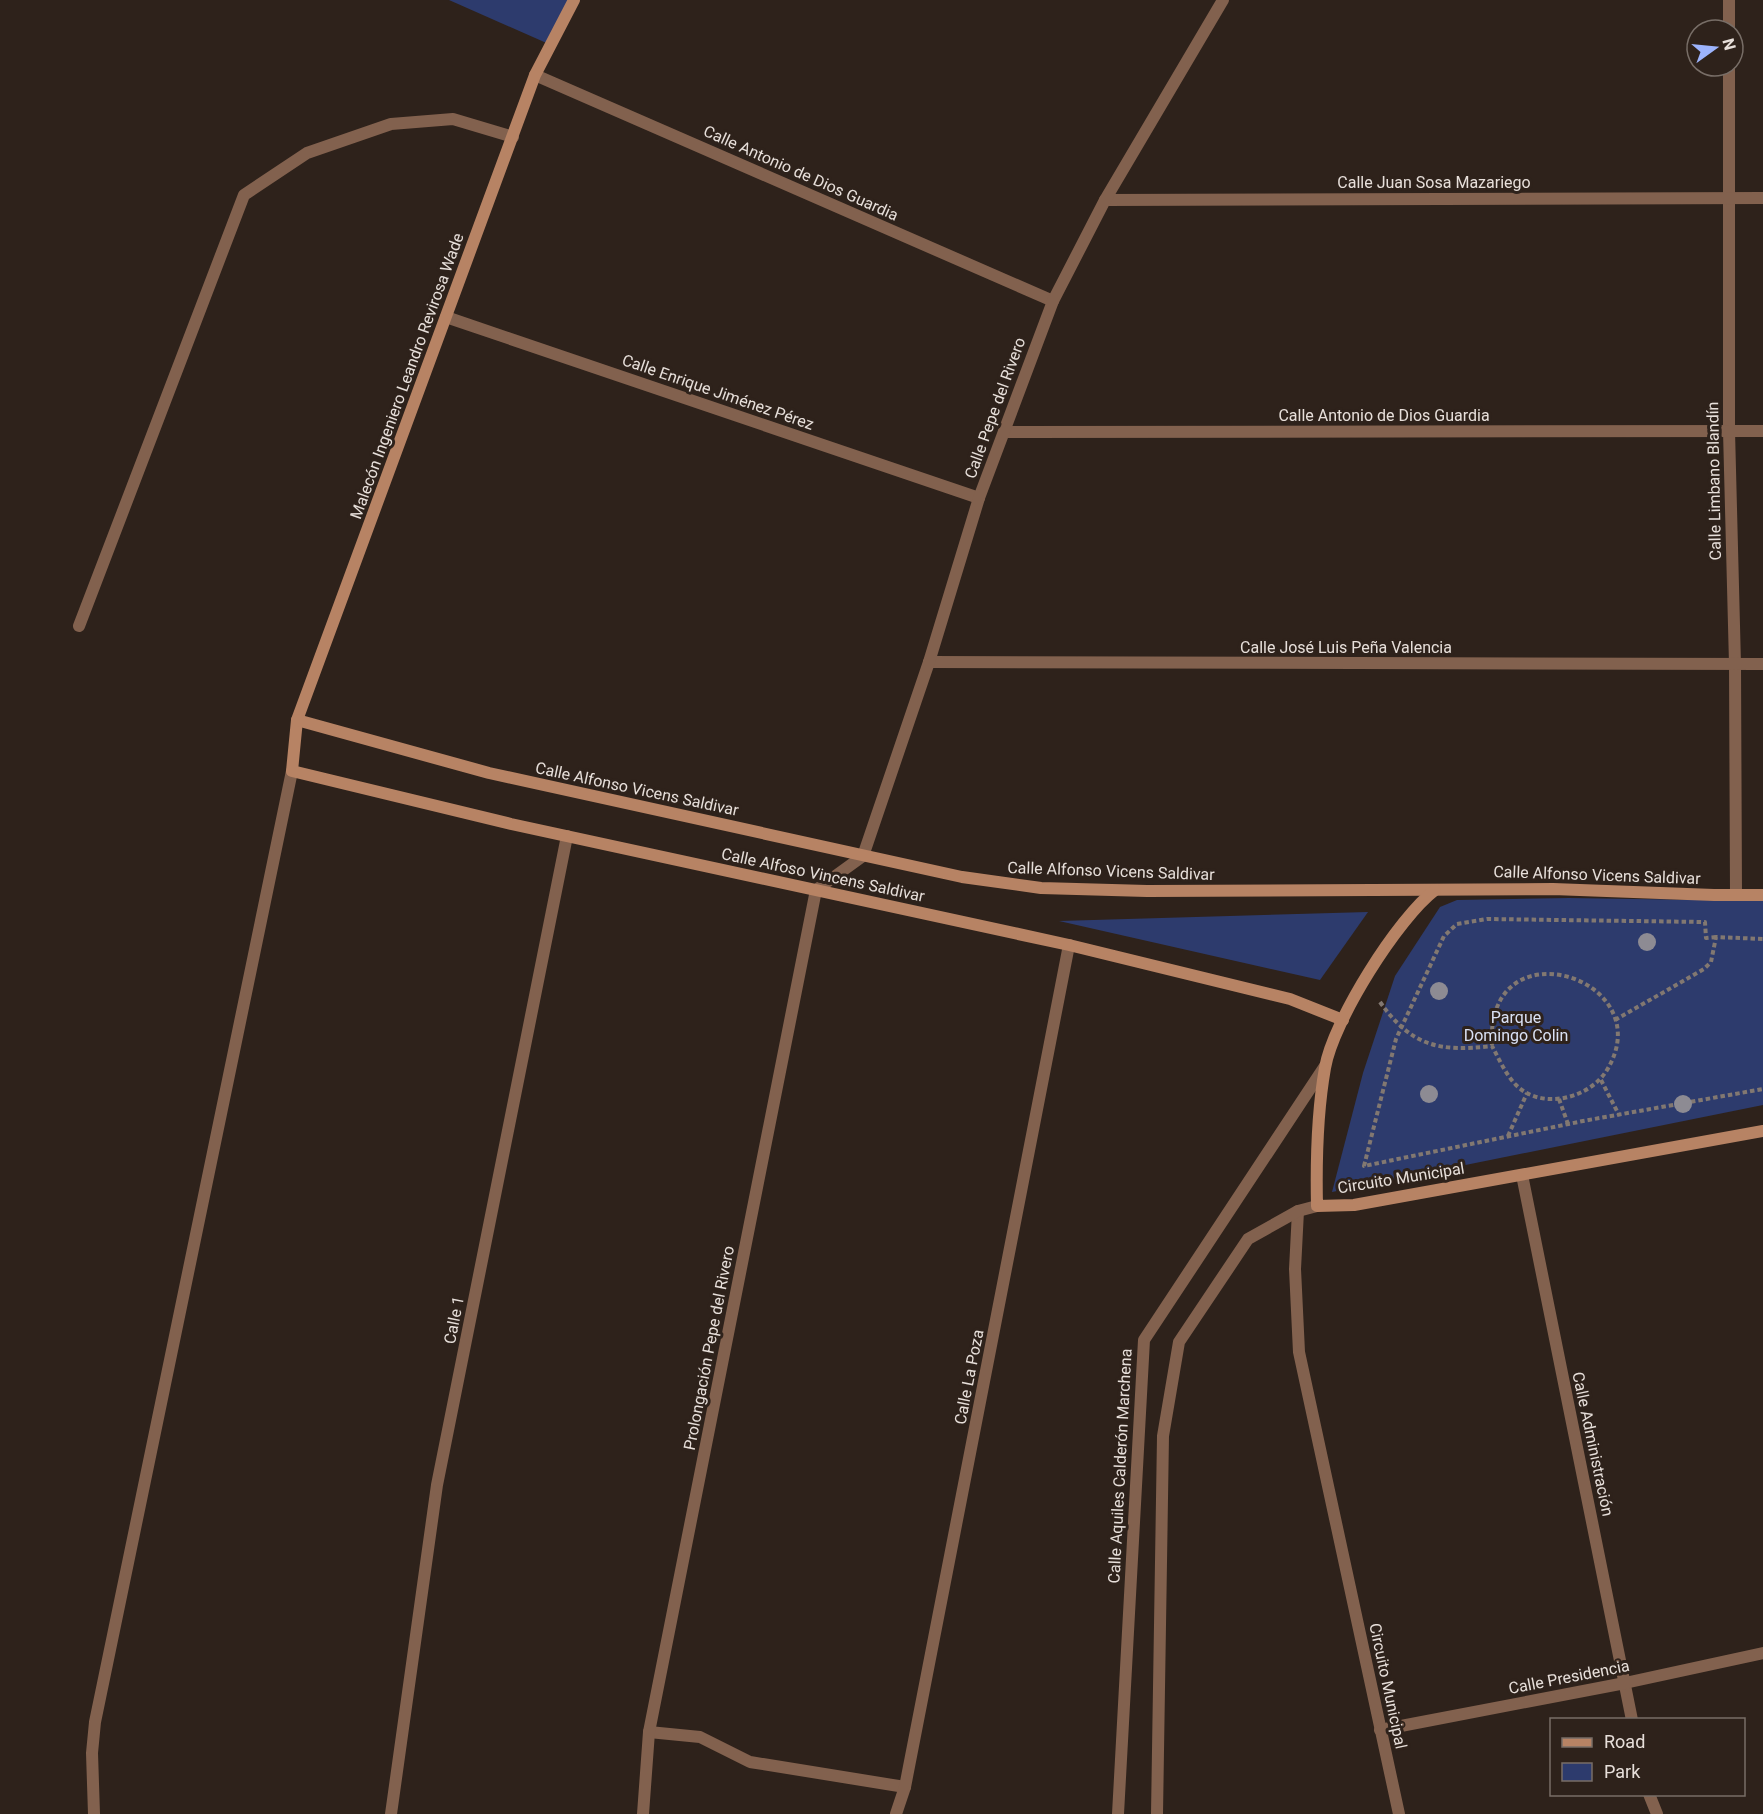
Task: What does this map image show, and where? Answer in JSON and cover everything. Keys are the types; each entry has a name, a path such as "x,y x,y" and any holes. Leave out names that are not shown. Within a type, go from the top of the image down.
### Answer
{"main road":[{"name":"Malecón Ingeniero Leandro Revirosa Wade","path":"292,771 297,720 535,75 574,0"},
{"name":"Calle Alfonso Vicens Saldivar","path":"297,720 489,773 962,877 1041,888 1147,891 1553,889 1763,895"},
{"name":"Calle Alfoso Vincens Saldivar","path":"292,771 567,836 1069,945 1290,999 1343,1020"},
{"name":"Circuito Municipal","path":"1435,890 1419,902 1389,940 1343,1020 1325,1066 1316,1159 1317,1206 1354,1205 1763,1131"}],"street":[{"name":"Calle Pepe del Rivero","path":"863,855 929,662 979,498 1053,301 1105,200 1223,0"},
{"path":"1729,0 1729,18"},
{"name":"Calle Antonio de Dios Guardia","path":"535,75 1053,301"},
{"name":"Calle Limbano Blandín","path":"1729,78 1729,431 1735,664 1736,895"},
{"path":"79,626 244,195 306,153 391,124 453,119 513,136"},
{"name":"Calle Juan Sosa Mazariego","path":"1105,200 1763,198"},
{"name":"Calle Enrique Jiménez Pérez","path":"446,317 979,498"},
{"name":"Calle Antonio de Dios Guardia","path":"1004,432 1763,431"},
{"name":"Calle José Luis Peña Valencia","path":"929,662 1763,664"},
{"path":"94,1814 92,1753 97,1712 292,771"},
{"name":"Calle 1","path":"391,1814 437,1485 567,836"},
{"path":"816,890 863,855"},
{"name":"Prolongación Pepe del Rivero","path":"643,1814 649,1732 816,890"},
{"name":"Calle La Poza","path":"896,1814 905,1787 1069,945"},
{"name":"Calle Aquiles Calderón Marchena","path":"1118,1814 1144,1340 1325,1066"},
{"name":"Calle Administración","path":"1522,1175 1632,1718"},
{"path":"1157,1814 1163,1436 1179,1342 1248,1239 1298,1211 1317,1206"},
{"name":"Circuito Municipal","path":"1298,1211 1295,1269 1299,1352 1399,1814"},
{"name":"Calle Presidencia","path":"1380,1730 1625,1683 1763,1653"},
{"path":"649,1732 700,1737 750,1762 905,1787"},
{"path":"1650,1796 1657,1814"}],"path":[{"path":"1763,939 1706,938 1705,922 1487,919 1457,924 1444,936 1401,1028 1364,1166 1568,1124 1763,1089"},
{"path":"1615,1020 1704,969 1711,962 1716,937"},
{"path":"1534,975 1572,976 1593,987 1607,1003 1615,1020 1617,1050 1601,1080 1588,1089 1559,1099 1527,1093 1516,1085 1492,1046 1491,1029 1498,1003 1519,981 1534,975"},
{"path":"1366,981 1401,1028 1435,1047 1454,1050 1492,1046"},
{"path":"1601,1080 1619,1115"},
{"path":"1508,1136 1527,1093"},
{"path":"1559,1099 1568,1124"}],"green space":[{"path":"449,0 574,0 551,45"},
{"name":"Parque Domingo Colin","path":"1569,898 1763,901 1763,1105 1332,1192 1363,1073 1395,976 1440,907 1457,900"},
{"path":"1368,912 1320,980 1059,921"}]}
